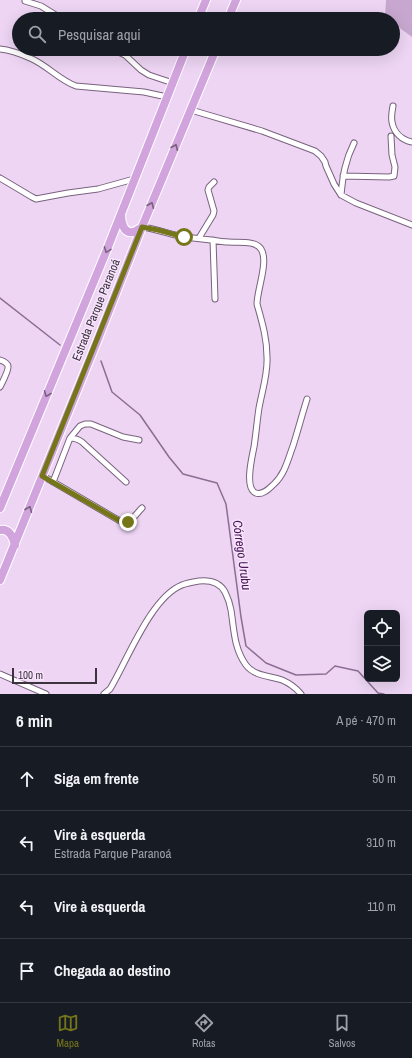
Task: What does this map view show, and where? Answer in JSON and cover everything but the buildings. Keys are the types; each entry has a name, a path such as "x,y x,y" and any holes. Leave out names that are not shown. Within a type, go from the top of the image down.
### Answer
{"main road":[{"path":"201,12 206,0"},
{"path":"230,0 232,9"},
{"path":"231,12 236,0"},
{"name":"Estrada Parque Paranoá","path":"0,508 106,252 183,56"},
{"name":"Estrada Parque Paranoá","path":"0,580 142,227 213,56"},
{"path":"121,214 121,221 125,230 131,232 142,227"},
{"path":"0,530 3,529 8,532 14,545"}],"street":[{"path":"25,1 41,6 51,12"},
{"path":"0,49 12,51"},
{"path":"25,56 31,58 66,82 76,86 144,92 167,97"},
{"path":"127,56 141,70 149,75 173,83"},
{"path":"393,106 392,122 394,128 402,138 406,141 412,142"},
{"path":"191,110 262,131 315,151 325,162 341,195 356,203 412,225"},
{"path":"343,176 394,176 395,167 392,155 391,136"},
{"path":"341,195 346,162 354,143"},
{"path":"0,178 36,199 98,189 134,179"},
{"path":"199,238 213,215 214,208 208,190 214,182"},
{"path":"142,227 184,237 229,242 246,242 258,246 261,249 264,267 257,304 266,339 268,359 249,479 250,487 253,491 257,493 266,491 276,482 285,469 306,399"},
{"path":"213,240 215,299"},
{"path":"0,360 8,366 0,387"},
{"path":"52,482 70,438 80,426 91,424 122,437 139,440"},
{"path":"70,438 78,439 82,442 126,482"},
{"path":"42,476 120,521 128,522 142,508"},
{"path":"104,694 110,689 146,622 163,598 181,585 202,581 219,584 226,594 231,613 235,640 240,655 248,668 258,673 282,680 292,685 302,694"},
{"path":"0,674 46,694"}],"shaded area":[{"path":"386,0 412,0 412,37 400,28 400,12 385,12"}],"waterway":[{"path":"0,298 60,345"},
{"name":"Córrego Urubu","path":"101,361 112,392 140,415 169,457 183,474 217,483 226,504 246,646 266,663 296,675 326,674 335,666 358,671 378,693 384,694"}],"route":[{"path":"128,522 120,521 42,476 142,227 184,237"}]}
